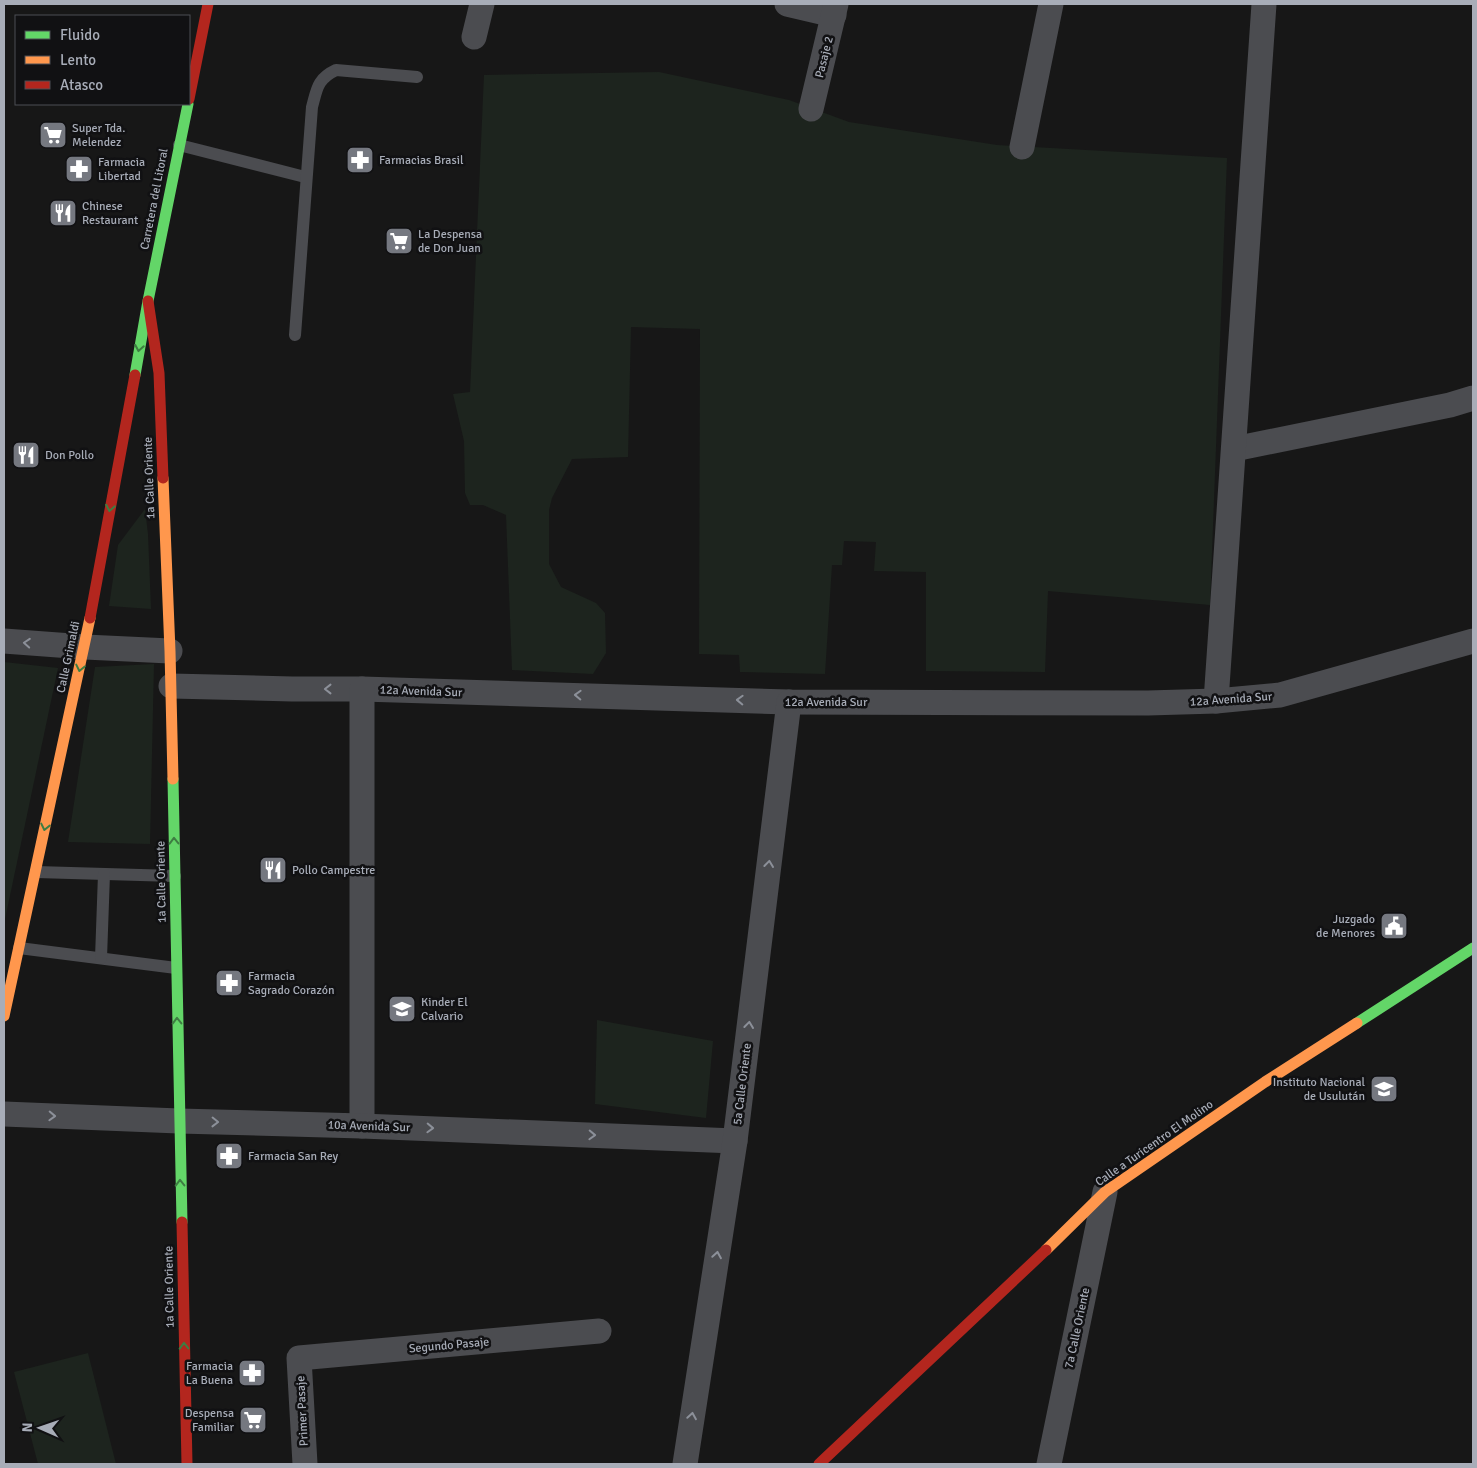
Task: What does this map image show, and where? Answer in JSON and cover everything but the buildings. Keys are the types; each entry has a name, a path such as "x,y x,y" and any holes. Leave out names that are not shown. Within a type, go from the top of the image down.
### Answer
{"main road":[{"path":"190,94 208,4"},
{"name":"Carretera del Litoral","path":"148,300 188,105"},
{"name":"Calle Grimaldi","path":"4,1016 85,647 148,300"},
{"name":"1a Calle Oriente","path":"148,300 159,373 170,651 186,1464"},
{"name":"Calle a Turicentro El Molino","path":"819,1464 1018,1278 1105,1192 1265,1082 1473,948"}],"street":[{"path":"474,37 482,4"},
{"path":"787,4 835,10"},
{"path":"1022,147 1051,4"},
{"path":"1216,701 1264,4"},
{"name":"Pasaje 2","path":"811,109 835,10"},
{"path":"1234,449 1450,405 1473,398"},
{"path":"4,641 170,651"},
{"name":"12a Avenida Sur","path":"171,686 362,689 789,702 1148,703 1216,701 1280,695 1473,641"},
{"path":"362,689 362,1126"},
{"name":"5a Calle Oriente","path":"685,1464 735,1140 789,702"},
{"name":"10a Avenida Sur","path":"4,1114 735,1140"},
{"name":"7a Calle Oriente","path":"1049,1464 1105,1192"},
{"name":"Segundo Pasaje","path":"299,1358 599,1331"},
{"name":"Primer Pasaje","path":"299,1358 305,1464"}],"lane":[{"path":"295,335 305,177 312,106 318,85 325,75 336,70 417,77"},
{"path":"179,145 305,177"},
{"path":"36,872 175,876"},
{"path":"102,958 104,874"},
{"path":"19,948 176,968"}],"shaded area":[{"path":"659,72 789,100 849,122 997,145 1227,158 1210,605 1048,591 1045,672 926,671 926,572 874,571 876,542 844,541 842,565 832,565 825,674 740,672 739,655 699,654 700,329 631,327 628,457 572,459 552,498 549,510 549,564 561,587 596,603 605,613 606,653 593,674 512,670 506,515 483,505 470,505 465,493 464,441 453,394 470,392 484,75"},
{"path":"145,509 151,609 109,606 118,545"},
{"path":"4,662 58,668 4,924"},
{"path":"154,664 150,844 68,842 95,667"},
{"path":"597,1020 713,1041 706,1118 595,1104"},
{"path":"88,1353 116,1464 38,1464 14,1372"}],"traffic: fast":[{"path":"135,375 188,105"},
{"path":"173,779 182,1222"},
{"path":"1357,1023 1473,948"}],"traffic: slow":[{"path":"163,478 173,779"},
{"path":"4,1016 90,618"},
{"path":"1046,1250 1105,1192 1265,1082 1357,1023"}],"traffic: jam":[{"path":"190,94 208,4"},
{"path":"148,301 159,373 163,478"},
{"path":"90,618 135,375"},
{"path":"182,1222 187,1464"},
{"path":"819,1464 1046,1250"}],"place":[{"name":"Super Tda. Melendez","path":"53,135"},
{"name":"Farmacias Brasil","path":"360,160"},
{"name":"Farmacia Libertad","path":"79,169"},
{"name":"Chinese Restaurant","path":"63,213"},
{"name":"La Despensa de Don Juan","path":"399,241"},
{"name":"Don Pollo","path":"26,455"},
{"name":"Pollo Campestre","path":"273,870"},
{"name":"Juzgado de Menores","path":"1394,926"},
{"name":"Farmacia Sagrado Corazón","path":"229,983"},
{"name":"Kinder El Calvario","path":"402,1009"},
{"name":"Instituto Nacional de Usulután","path":"1384,1089"},
{"name":"Farmacia San Rey","path":"229,1156"},
{"name":"Farmacia La Buena","path":"252,1373"},
{"name":"Despensa Familiar","path":"253,1420"}]}
